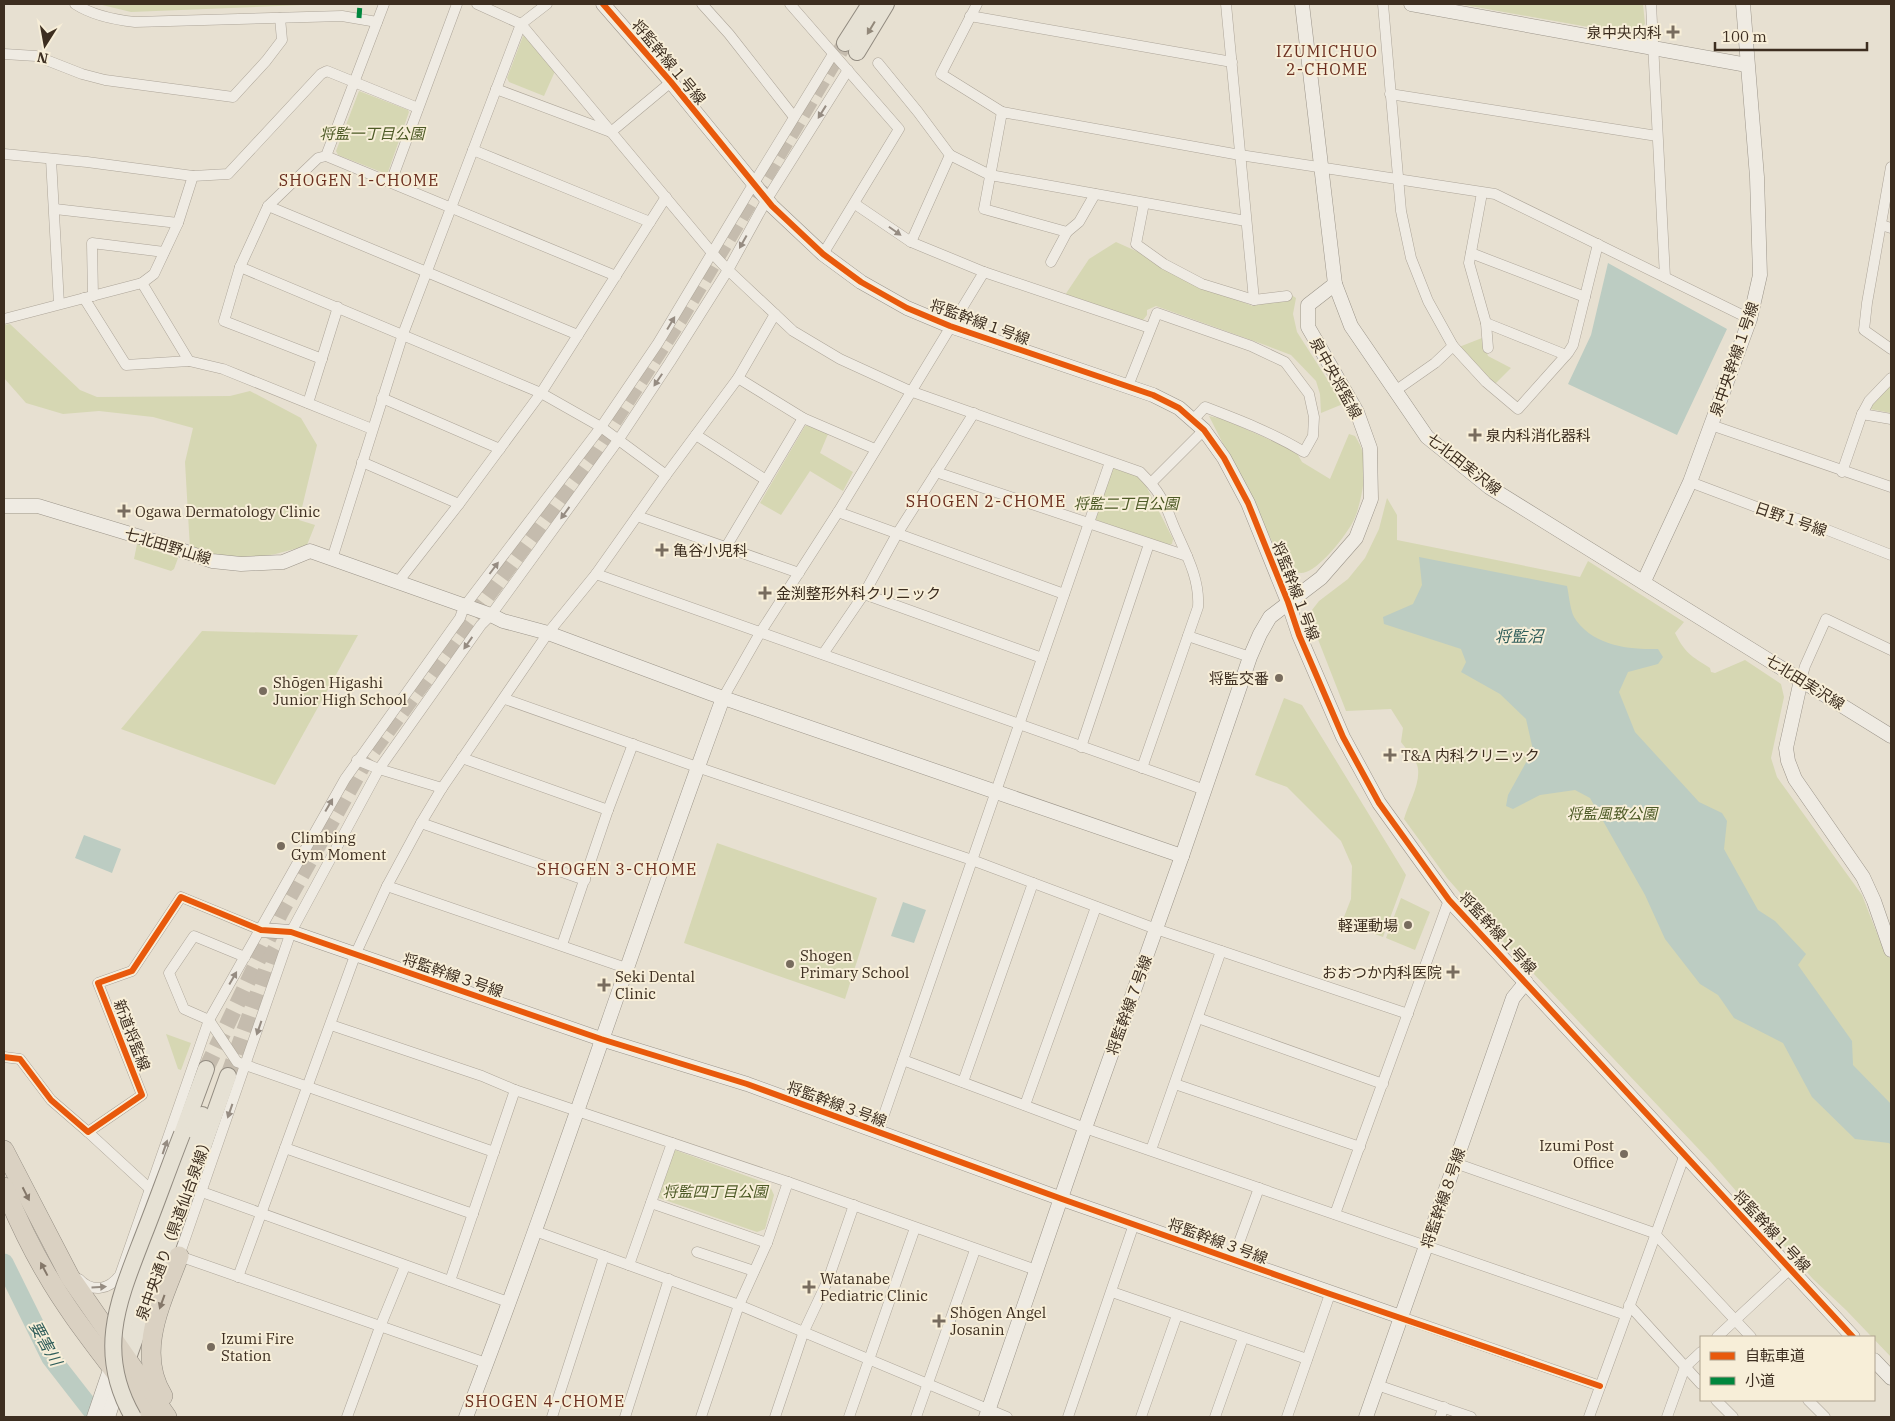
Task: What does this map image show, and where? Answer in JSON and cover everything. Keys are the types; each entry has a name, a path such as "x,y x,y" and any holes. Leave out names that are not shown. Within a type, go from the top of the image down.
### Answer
{"highway":[{"path":"4,1150 61,1261 119,1362 147,1417"},
{"path":"4,1187 46,1274 79,1323 119,1362 166,1417"},
{"path":"176,1417 157,1386 151,1356 156,1320 179,1256"}],"main road":[{"path":"845,50 870,4"},
{"path":"845,50 886,4"},
{"name":"泉中央通り（県道仙台泉線）","path":"119,1362 126,1318 217,1073 182,1134 125,1284 114,1324 113,1345 117,1383 125,1404 133,1417"}],"street":[{"path":"75,4 116,20 135,22 342,16 377,22"},
{"path":"326,156 384,4"},
{"path":"391,182 457,4"},
{"path":"477,4 521,24 713,254 793,331 840,359 910,391 1140,472 1152,483 1162,498 1187,556 1199,593 1198,607 1142,768"},
{"path":"332,559 403,334 496,88 521,24 546,4"},
{"name":"将監幹線１号線","path":"603,4 671,82 767,199 823,254 860,282 907,308 950,326 1153,395 1179,408 1204,430 1224,458 1248,502 1288,602 1299,635 1343,737 1379,802 1449,900 1851,1336"},
{"path":"702,4 729,34 794,117"},
{"path":"790,4 845,50 848,70 899,130 823,254"},
{"path":"977,4 941,74 1002,112 1321,168 1495,194 1750,320"},
{"path":"1226,4 1254,300"},
{"name":"七北田実沢線","path":"1302,4 1335,284 1351,326 1427,437 1490,487 1891,736"},
{"path":"1383,4 1401,211 1411,258 1428,301 1453,346 1486,382 1518,409 1573,345 1598,244"},
{"path":"1411,4 1747,65"},
{"path":"1651,4 1665,277"},
{"name":"泉中央幹線１号線","path":"1644,582 1690,482 1750,320 1760,275 1757,177 1743,4"},
{"path":"970,16 1232,62"},
{"path":"4,54 36,56 82,74 105,80 234,97 282,40 280,18"},
{"path":"61,1261 84,1285 92,1289 103,1288 116,1281 120,1275 209,1020 261,930 321,819 358,760 460,618 464,607 601,427 658,343 794,117 845,50"},
{"path":"878,63 950,155 990,175 1246,220"},
{"path":"486,1363 179,1256 292,932 379,769 481,625 619,439 728,270 767,199 848,70"},
{"path":"4,154 193,176 228,174 321,74 328,71 418,108"},
{"path":"611,132 671,82"},
{"path":"496,88 611,132"},
{"path":"1390,94 1657,136"},
{"path":"1002,112 984,209 1067,232"},
{"path":"473,150 650,222"},
{"path":"911,242 950,155"},
{"path":"322,359 224,321 240,267 268,206 318,158 326,156 616,276"},
{"path":"51,159 59,304"},
{"path":"1891,167 1886,226 1867,303 1864,330 1891,349"},
{"path":"4,319 142,283 154,274 178,223 193,176"},
{"path":"1482,193 1469,263 1486,323 1488,348"},
{"path":"1051,262 1067,232 1078,222 1095,194"},
{"path":"398,582 460,504 541,393 666,197"},
{"path":"1144,203 1136,244 1164,264 1202,284 1254,300 1287,296"},
{"path":"855,204 911,242 984,272 1150,328"},
{"path":"268,206 578,335"},
{"path":"55,209 178,223"},
{"path":"164,252 92,243 88,297 126,365 189,361 223,368 372,429"},
{"path":"1471,253 1585,297"},
{"path":"240,267 541,393 601,427 666,474"},
{"path":"466,1417 535,1231 626,968 723,698 760,633 838,512 984,272"},
{"path":"142,283 189,361"},
{"name":"泉中央将監線","path":"1288,602 1321,578 1356,538 1371,499 1370,448 1358,412 1308,327 1308,305 1335,284"},
{"path":"308,403 338,307"},
{"path":"1128,386 1157,313 1251,346 1285,362 1309,394 1314,417 1313,436 1304,452 1286,441 1246,422 1204,407 1193,420"},
{"path":"238,1277 356,953 387,886 421,823 462,758 505,699 548,633 596,574 666,474 738,378 775,314"},
{"path":"1486,323 1566,355"},
{"path":"1395,391 1435,363 1453,346"},
{"path":"738,378 803,418 875,449"},
{"path":"1842,472 1862,414 1869,400 1891,378"},
{"path":"382,398 500,449"},
{"path":"823,654 864,594 897,534 974,413"},
{"path":"1862,414 1891,419"},
{"path":"726,547 803,418"},
{"path":"1711,425 1842,472 1891,487"},
{"path":"1152,483 1204,430"},
{"path":"696,435 766,480"},
{"path":"362,462 460,504"},
{"path":"878,1132 1110,462"},
{"path":"936,472 1187,556"},
{"name":"日野１号線","path":"1690,482 1759,508 1802,520 1891,555"},
{"name":"七北田野山線","path":"4,506 38,506 212,560 241,564 282,562 310,551 503,621 548,633 723,698 1182,856"},
{"path":"838,512 1064,594"},
{"path":"637,516 799,573"},
{"path":"1081,747 1150,544"},
{"path":"596,574 1205,790"},
{"path":"864,594 1042,658"},
{"name":"将監幹線７号線","path":"987,1413 1250,657 1270,617 1288,602"},
{"path":"1891,650 1826,618 1805,666 1786,748 1788,762 1795,779 1863,878 1874,901 1891,950"},
{"path":"1188,636 1250,657"},
{"path":"505,699 697,767 972,860 1156,929 1408,1014"},
{"path":"562,945 608,810 633,744"},
{"path":"462,758 608,810"},
{"path":"358,760 379,769 442,788"},
{"path":"421,823 585,880"},
{"path":"963,1082 1033,883"},
{"path":"387,886 626,968"},
{"name":"新道将監線","path":"88,1132 142,1095 98,983 132,971 181,897 261,930"},
{"path":"1335,1214 1449,900"},
{"path":"1025,1105 1096,906"},
{"name":"将監幹線３号線","path":"261,930 292,932 601,1039 747,1084 1062,1199 1330,1294 1401,1317"},
{"path":"245,956 194,936 169,973 184,1009 209,1020 237,1062 494,1152"},
{"path":"1151,1150 1221,951"},
{"name":"将監幹線８号線","path":"1366,1417 1513,998 1526,982"},
{"path":"1198,1018 1383,1084"},
{"path":"331,1025 482,1076 515,1090 788,1182 1036,1270"},
{"path":"4,1057 20,1059 51,1100 150,1189"},
{"path":"903,1060 1085,1128 1426,1246 1627,1310 1700,1383"},
{"path":"1175,1084 1360,1147"},
{"path":"450,1281 515,1090"},
{"path":"629,1265 672,1143"},
{"path":"285,1148 473,1214"},
{"path":"1589,1417 1654,1233 1685,1154"},
{"path":"1455,1163 1654,1233 1749,1336"},
{"path":"700,1417 739,1305 767,1243 788,1182"},
{"path":"1233,1259 1259,1188"},
{"path":"202,1192 508,1302"},
{"path":"651,1203 767,1243"},
{"path":"775,1417 804,1331 828,1280 854,1205"},
{"path":"1068,1417 1134,1224"},
{"path":"849,1417 915,1228"},
{"path":"535,1231 739,1305 927,1384 987,1413 1007,1417"},
{"path":"916,1417 976,1250"},
{"path":"697,1252 754,1272"},
{"path":"552,1417 604,1256"},
{"path":"347,1417 405,1266"},
{"path":"1718,1336 1790,1269"},
{"path":"625,1417 669,1279"},
{"path":"1112,1292 1307,1360"},
{"path":"1287,1417 1330,1294"},
{"path":"1141,1417 1177,1315"},
{"path":"1401,1317 1600,1386"},
{"path":"1215,1417 1243,1338"},
{"path":"1667,1417 1686,1367 1700,1353"},
{"path":"1875,1361 1891,1378"},
{"path":"94,1417 119,1362"},
{"path":"109,1413 119,1362"},
{"path":"1377,1385 1442,1412 1471,1417"},
{"path":"1717,1401 1733,1417"},
{"path":"1809,1401 1825,1417"}],"green space":[{"path":"98,4 327,4 131,12"},
{"path":"1459,4 1643,4 1645,24 1633,35"},
{"path":"523,36 527,37 556,69 544,96 509,82 507,78"},
{"name":"将監一丁目公園","path":"359,91 409,112 388,172 384,173 338,155 336,151"},
{"path":"1116,242 1145,255 1192,283 1253,306 1293,296 1296,298 1293,314 1297,332 1343,404 1321,413 1320,394 1316,381 1291,355 1156,306 1147,310 1147,315 1143,320 1065,295 1089,259"},
{"path":"10,324 80,390 97,397 230,396 250,391 301,418 317,445 299,520 315,525 307,545 285,552 251,558 227,558 190,549 185,462 193,428 153,417 99,411 63,414 26,403 4,378 4,325"},
{"path":"1482,338 1488,356 1511,368 1494,385 1459,347"},
{"path":"1891,383 1891,413 1870,409 1871,401"},
{"path":"1209,416 1223,419 1284,446 1298,455 1302,462 1330,479 1349,434 1355,436 1362,448 1364,457 1362,491 1356,515 1348,530 1328,556 1313,569 1300,573 1285,567"},
{"path":"809,425 828,434 820,453 853,472 843,491 810,471 781,515 760,503 805,426"},
{"name":"将監二丁目公園","path":"1115,467 1136,473 1143,480 1173,539 1172,544 1167,545 1093,519 1110,470"},
{"name":"将監風致公園","path":"1387,498 1397,515 1397,540 1580,577 1588,561 1684,622 1675,633 1689,654 1710,668 1711,672 1715,673 1745,660 1781,684 1784,697 1771,758 1777,777 1862,895 1880,941 1891,960 1891,1357 1875,1340 1875,1336 1871,1336 1813,1279 1709,1160 1499,937 1447,878 1404,819 1416,788 1418,769 1416,762 1401,742 1403,728 1391,709 1346,711 1312,624 1312,610 1319,601 1348,579 1365,558 1379,529"},
{"path":"137,544 178,558 174,569 171,571 134,559"},
{"path":"202,631 358,635 275,785 121,729"},
{"path":"1284,698 1302,705 1406,875 1383,937 1342,922 1351,899 1352,866 1341,841 1287,787 1255,775"},
{"path":"717,843 877,898 845,999 684,943"},
{"name":"軽運動場","path":"1401,898 1430,912 1415,950 1386,938"},
{"path":"166,1034 191,1043 181,1070 178,1069"},
{"name":"将監四丁目公園","path":"675,1150 769,1184 774,1195 765,1229 757,1232 659,1198 657,1194 671,1151"}],"water":[{"path":"1608,263 1727,329 1677,435 1568,384 1591,335"},
{"name":"将監沼","path":"1419,557 1567,586 1574,617 1590,634 1600,640 1623,647 1658,649 1663,657 1658,664 1628,672 1619,692 1635,732 1699,802 1722,813 1727,821 1724,849 1758,910 1775,921 1806,954 1798,965 1852,1041 1853,1065 1891,1104 1891,1145 1889,1143 1855,1139 1812,1097 1783,1043 1734,1018 1718,995 1700,984 1665,939 1645,895 1590,798 1575,790 1540,795 1513,809 1506,806 1508,795 1533,750 1526,719 1500,694 1461,672 1466,662 1461,649 1384,624 1383,617 1413,604 1422,585"},
{"path":"84,835 121,849 112,873 75,858"},
{"path":"903,902 926,910 914,943 891,936"}],"waterway":[{"name":"要害川","path":"4,1263 51,1358 97,1417"}],"tunnel":[{"path":"206,1069 281,912 366,760 594,452 680,319 845,43"},
{"path":"228,1076 270,959 278,944"}],"marked path":[{"path":"359,18 360,4"}],"cycle path":[{"path":"603,4 671,82 772,206 823,254 861,282 907,308 950,326 1153,395 1179,408 1204,430 1224,458 1248,503 1288,602 1299,635 1343,737 1379,803 1449,900 1852,1336"},
{"path":"4,1057 20,1059 51,1100 88,1132 142,1095 98,983 132,971 181,897 261,930 291,932 601,1039 747,1084 1330,1294 1600,1386"}],"place":[{"name":"泉中央内科","path":"1673,32"},
{"name":"泉内科消化器科","path":"1475,435"},
{"name":"Ogawa Dermatology Clinic","path":"124,511"},
{"name":"亀谷小児科","path":"662,550"},
{"name":"金渕整形外科クリニック","path":"765,593"},
{"name":"将監交番","path":"1279,678"},
{"name":"Shōgen Higashi Junior High School","path":"263,691"},
{"name":"T&A 内科クリニック","path":"1390,755"},
{"name":"Climbing Gym Moment","path":"281,846"},
{"name":"軽運動場","path":"1408,925"},
{"name":"Shogen Primary School","path":"790,964"},
{"name":"おおつか内科医院","path":"1453,972"},
{"name":"Seki Dental Clinic","path":"604,985"},
{"name":"Izumi Post Office","path":"1624,1154"},
{"name":"Watanabe Pediatric Clinic","path":"809,1287"},
{"name":"Shōgen Angel Josanin","path":"939,1321"},
{"name":"Izumi Fire Station","path":"211,1347"}],"district":[{"name":"IZUMICHUO 2-CHOME","path":"1327,60"},
{"name":"SHOGEN 1-CHOME","path":"359,180"},
{"name":"SHOGEN 2-CHOME","path":"986,501"},
{"name":"SHOGEN 3-CHOME","path":"617,869"},
{"name":"SHOGEN 4-CHOME","path":"545,1401"}]}
